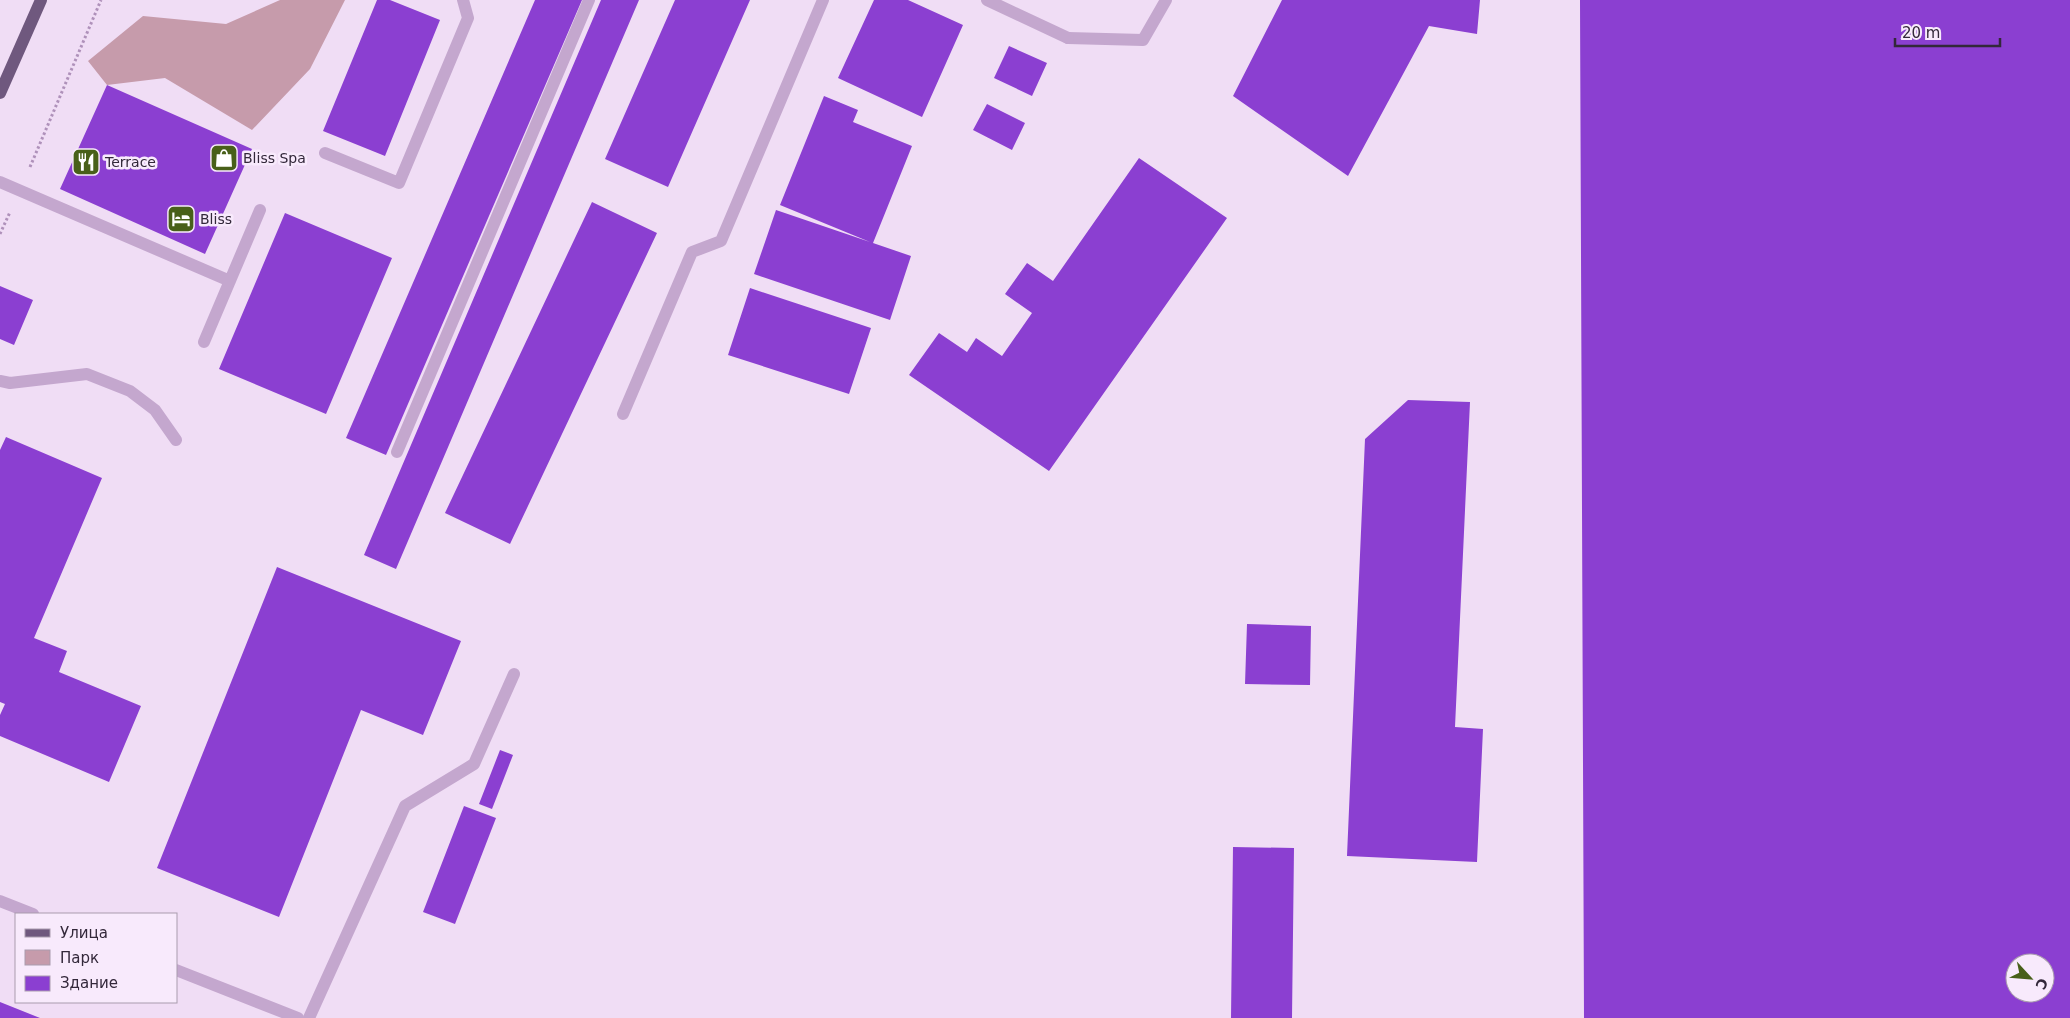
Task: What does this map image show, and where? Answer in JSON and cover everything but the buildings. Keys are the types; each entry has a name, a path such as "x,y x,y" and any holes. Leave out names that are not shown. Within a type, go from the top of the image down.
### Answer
{"main road":[{"path":"0,93 40,0"}],"street":[{"path":"325,153 398,184 468,18 463,0"},
{"path":"397,452 589,0"},
{"path":"623,414 692,252 721,241 823,0"},
{"path":"987,0 1068,38 1144,40 1166,0"},
{"path":"0,182 230,281"},
{"path":"204,342 260,210"},
{"path":"0,381 10,383 86,374 130,391 154,410 176,440"},
{"path":"309,1018 405,806 474,764 514,674"},
{"path":"0,901 31,913"},
{"path":"178,971 298,1018"}],"path":[{"path":"0,234 101,0"}],"green space":[{"path":"280,0 345,0 310,69 252,130 165,78 107,85 88,61 143,16 226,24"}],"place":[{"name":"Bliss Spa","path":"224,158"},
{"name":"Terrace","path":"86,162"},
{"name":"Bliss","path":"181,219"}]}
